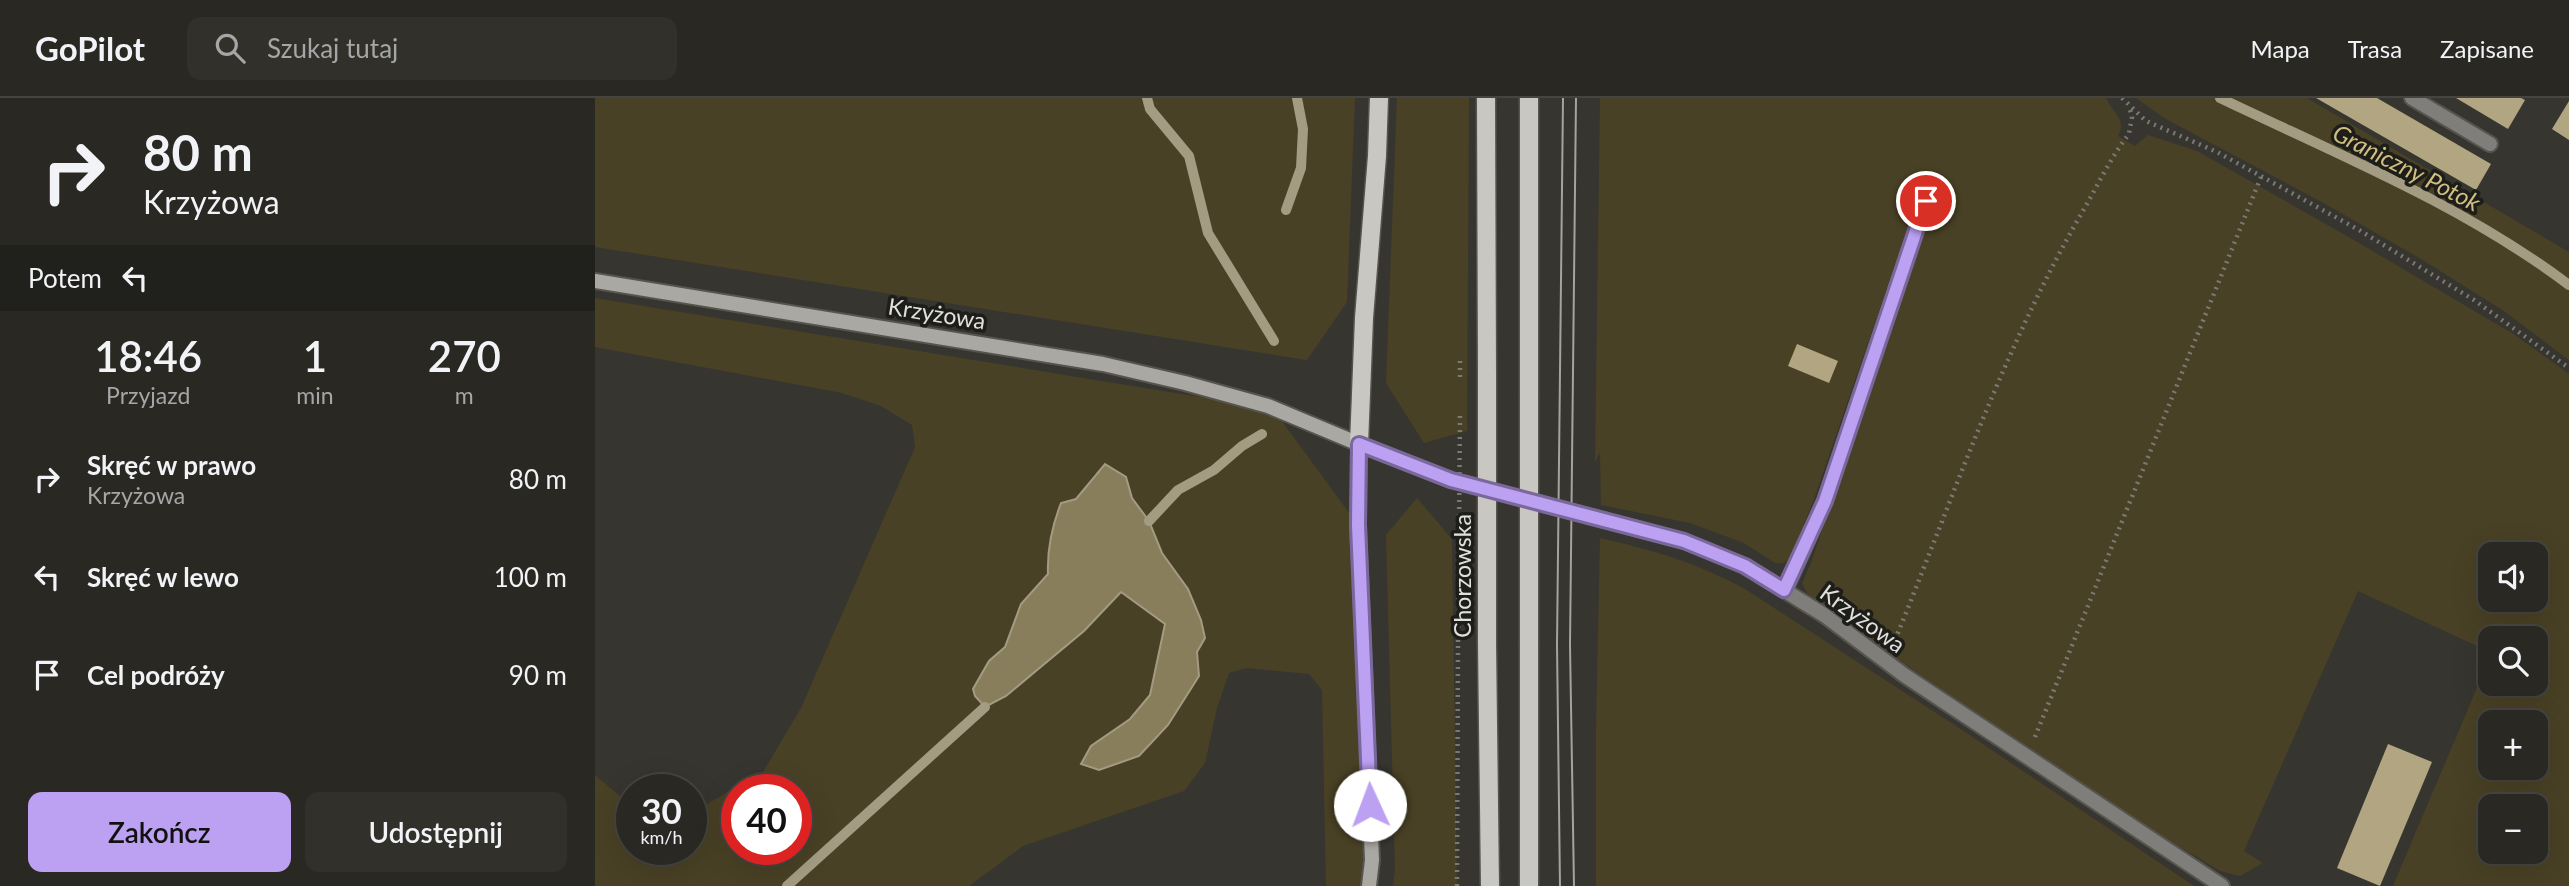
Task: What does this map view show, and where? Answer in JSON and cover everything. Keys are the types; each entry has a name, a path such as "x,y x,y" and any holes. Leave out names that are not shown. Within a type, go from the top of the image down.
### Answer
{"main road":[{"path":"1359,444 1364,318 1379,98"},
{"name":"Chorzowska","path":"1486,98 1490,886"},
{"path":"1529,98 1529,886"}],"street":[{"path":"2412,98 2490,144"},
{"path":"1784,590 1825,501 1926,201"},
{"name":"Krzyżowa","path":"595,281 1103,364 1185,383 1268,406 1451,480 1684,541 1745,566 1824,615 1886,662 2222,886"},
{"path":"1359,444 1358,525 1372,860 1369,886"}],"path":[{"path":"2122,98 2146,121 2217,152 2358,230 2463,293 2569,368"},
{"path":"1886,662 1988,406 2036,299 2072,230 2129,134 2132,117 2129,107"},
{"path":"2026,756 2261,177"},
{"path":"1460,360 1460,387"},
{"path":"1457,886 1460,400"}],"shaded area":[{"path":"595,98 1355,98 1347,302 1307,360 595,247"},
{"path":"1397,98 1469,98 1467,431 1424,443 1386,383"},
{"path":"1600,98 2106,98 2120,121 2118,136 2135,146 2148,135 2197,151 2515,335 2569,374 2569,886 2393,886 2478,685 2478,696 2548,696 2548,626 2478,626 2478,646 2358,591 2244,851 2263,863 2240,876 2220,871 2124,813 1915,671 1807,593 1802,583 1932,203 1918,198 1813,502 1790,558 1784,563 1775,563 1744,543 1690,523 1601,505 1600,453 1595,462"},
{"path":"2136,98 2307,98 2569,252 2569,360 2504,311 2421,259 2320,201 2164,118"},
{"path":"595,298 1273,409 1358,525 1369,886 1326,886 1322,690 1309,674 1246,668 1229,673 1217,708 1205,763 1184,791 1023,846 969,886 595,886 595,775 616,793 616,865 707,865 707,804 721,796 721,865 812,865 812,774 760,774 801,708 915,447 912,425 881,406 842,393 595,347","holes":["1113,471 1126,477 1132,498 1149,521 1162,553 1188,589 1201,620 1197,652 1199,676 1091,746 1130,719 1150,695 1165,624 1120,592 1039,670 985,707 987,667 989,661 1005,647 1021,604 1048,574 1057,535 1094,474"]},
{"path":"1105,464 1126,477 1132,498 1149,521 1162,553 1188,589 1201,620 1205,638 1197,652 1199,676 1168,725 1139,756 1099,770 1081,764 1091,746 1130,719 1150,695 1165,624 1121,592 1084,631 1006,696 985,707 975,696 973,689 989,661 1005,647 1021,604 1048,574 1051,538 1061,503 1076,499"},
{"path":"1417,498 1452,539 1457,886 1393,886 1395,871 1386,535"},
{"path":"1600,538 1674,558 1745,589 1953,724 2194,886 1596,886"}],"building":[{"path":"2316,98 2377,98 2491,164 2476,190"},
{"path":"2456,98 2521,98 2525,100 2508,129"},
{"path":"2569,101 2569,140 2552,129"},
{"path":"1797,344 1838,361 1829,383 1788,366"},
{"path":"2388,744 2432,762 2380,886 2337,868"}],"waterway":[{"path":"1147,98 1150,109 1189,156 1208,233 1274,341"},
{"path":"1286,210 1301,168 1303,129 1297,98"},
{"name":"Graniczny Potok","path":"2220,98 2355,161 2443,206 2528,256 2569,285"},
{"path":"1149,521 1178,490 1214,470 1242,446 1262,434"},
{"path":"787,886 985,707"}],"tram line":[{"path":"1560,886 1557,645 1563,98"},
{"path":"1574,886 1570,645 1576,98"}],"route":[{"path":"1370,805 1358,525 1359,444 1451,480 1684,541 1745,566 1784,590 1825,501 1926,201"}]}
